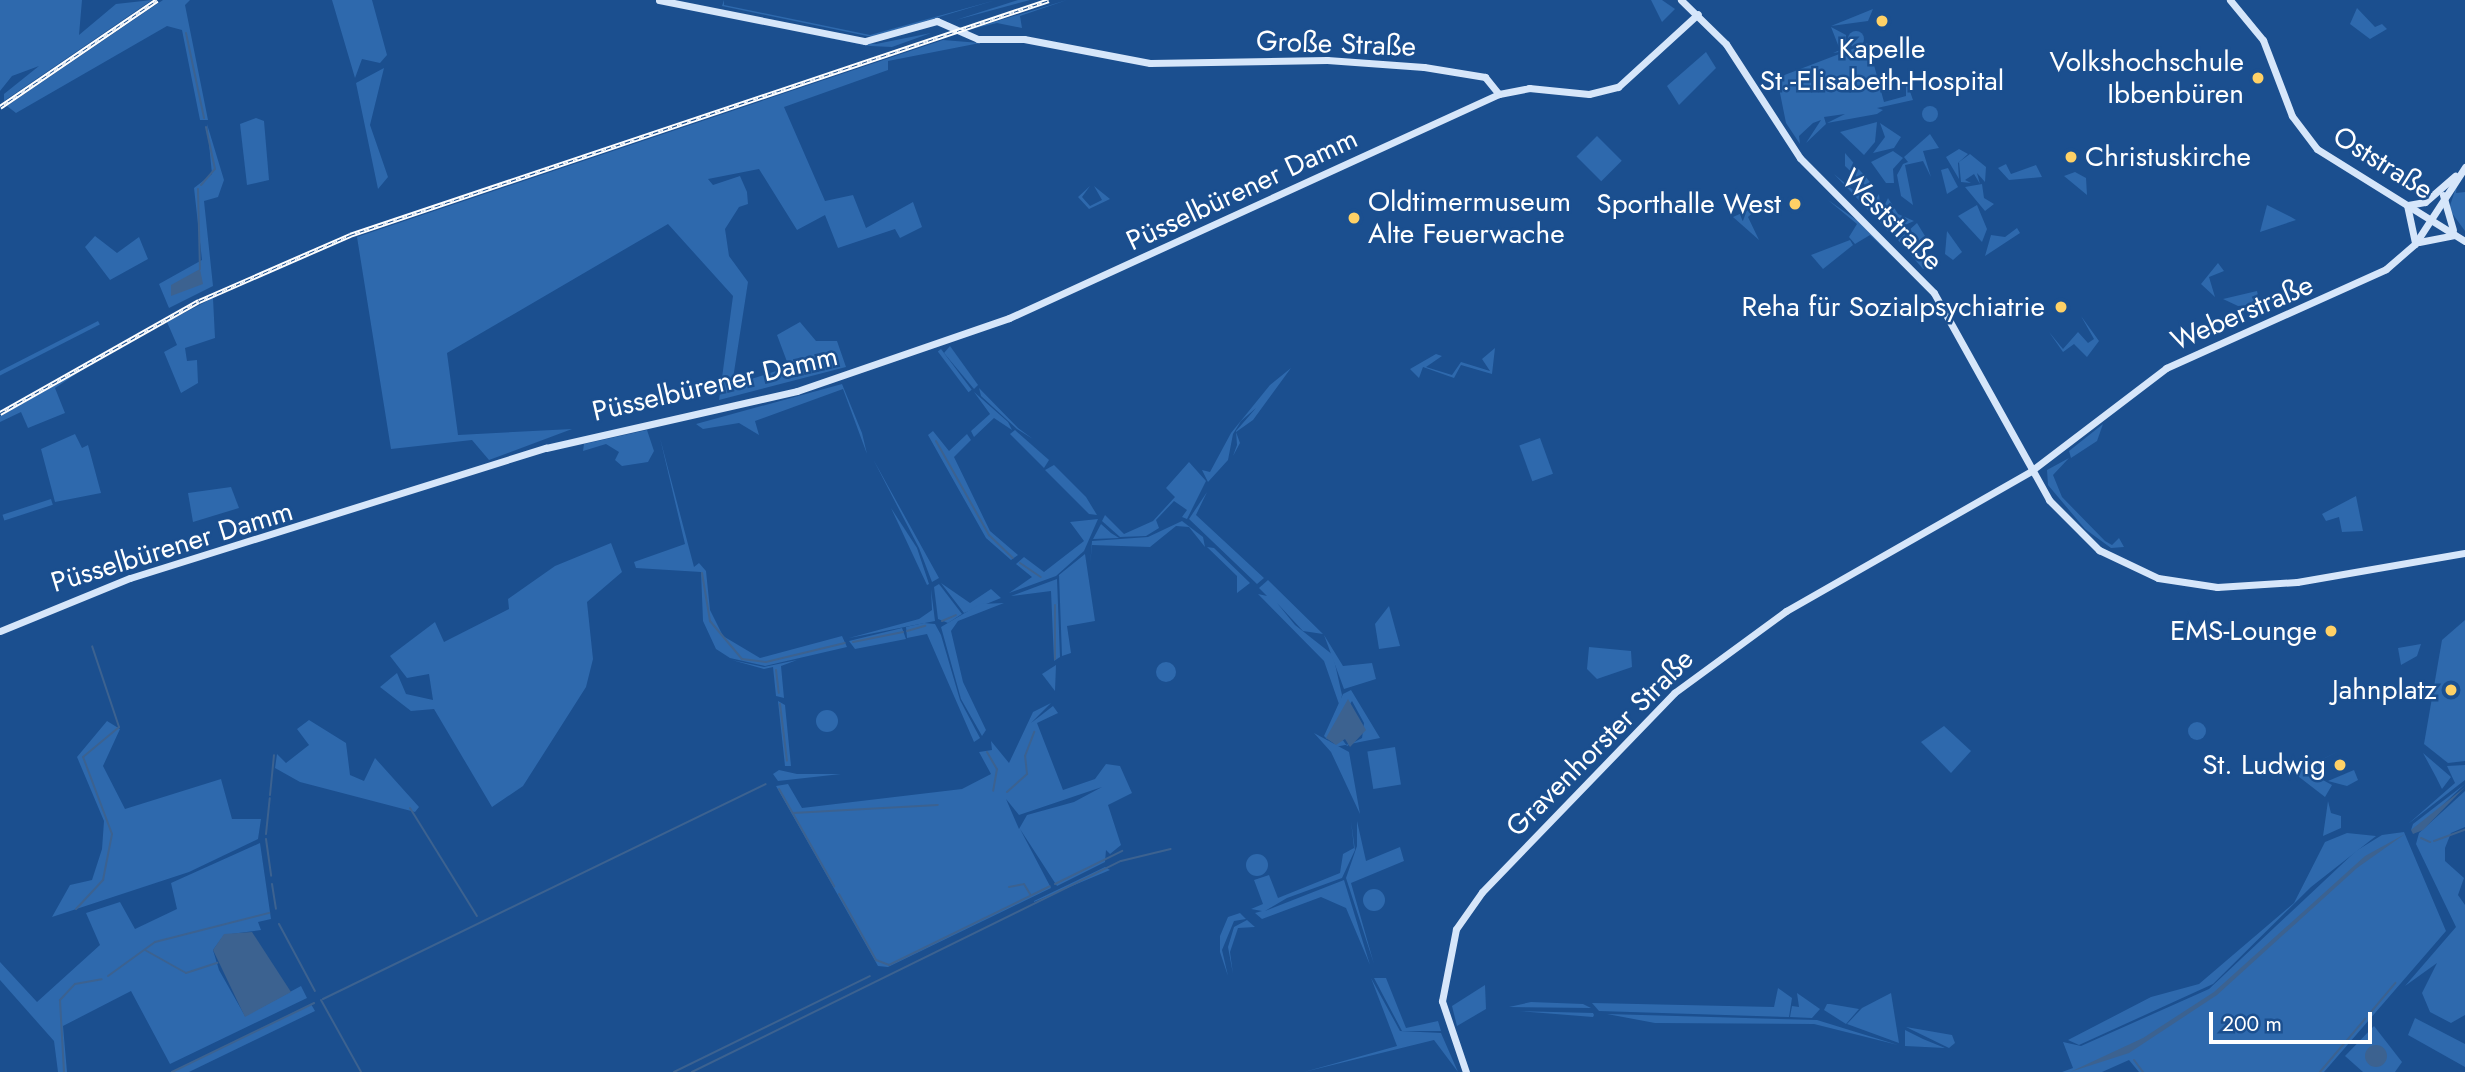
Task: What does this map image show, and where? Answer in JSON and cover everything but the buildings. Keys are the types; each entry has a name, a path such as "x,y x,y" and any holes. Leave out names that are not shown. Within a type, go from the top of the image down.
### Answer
{"main road":[{"name":"Große Straße","path":"659,0 865,41 937,21 978,39 1024,39 1150,63 1327,60 1430,68 1485,77 1499,94"},
{"name":"Weststraße","path":"1681,0 1726,44 1800,158 1934,293 2031,471 2075,529 2139,571 2217,587 2297,582 2465,554"},
{"name":"Oststraße","path":"2231,0 2263,40 2288,108 2308,139 2338,167 2432,218 2465,241"},
{"path":"1499,94 1529,88 1609,91 1637,75 1698,15"},
{"name":"Püsselbürener Damm","path":"0,631 130,578 569,440 755,403 868,369 1100,281 1499,94"},
{"path":"2443,194 2457,235 2441,233 2415,244 2407,205 2425,202 2465,167"},
{"name":"Weberstraße","path":"2031,471 2177,361 2221,338 2345,292 2415,244 2455,176"},
{"name":"Gravenhorster Straße","path":"1466,1072 1444,1014 1441,981 1456,929 1482,892 1710,661 1786,611 2031,471"}],"shaded area":[{"path":"0,0 82,0 79,35 116,4 152,0 4,101 4,94 39,66 12,76 0,91"},
{"path":"163,0 190,0 185,5 208,120 200,120 182,30 167,26 16,113 7,106"},
{"path":"332,0 372,0 387,55 380,63 362,59 355,78"},
{"path":"724,0 724,5 870,35 996,0 872,37 722,6"},
{"path":"1018,0 1030,0 956,20 965,17"},
{"path":"1067,0 1020,16 1022,28 997,23 971,29"},
{"path":"1651,0 1662,0 1675,9 1662,22"},
{"path":"2357,8 2375,27 2382,24 2387,29 2370,39 2350,24"},
{"path":"1873,9 1868,21 1831,26"},
{"path":"1831,27 1846,35 1846,51 1833,53 1840,50"},
{"path":"1853,31 1859,31 1864,39 1862,45 1853,47 1848,42 1848,36"},
{"path":"931,33 892,47 870,46 818,36 876,44"},
{"path":"943,40 980,43 888,61 888,70 784,107 825,201 853,195 866,228 913,202 922,227 900,238 895,229 838,248 825,215 797,230 759,169 708,179 713,185 740,176 747,192 748,204 739,207 725,229 729,256 748,282 732,385 789,367 777,335 800,322 816,341 837,341 846,367 719,400 733,296 668,224 447,353 458,435 572,429 489,460 472,440 391,449 357,237"},
{"path":"1868,43 1884,102 1906,96 1906,80 1913,100 1877,108 1883,110 1877,114 1827,123 1845,114 1824,117 1826,124 1806,143 1821,120 1813,123 1799,136 1800,144 1786,123 1777,78"},
{"path":"1706,52 1716,68 1679,105 1667,86"},
{"path":"384,68 370,125 388,177 378,189 356,83"},
{"path":"1930,106 1936,108 1936,120 1930,122 1924,120 1922,114 1924,108"},
{"path":"256,118 264,121 269,180 247,185 240,124"},
{"path":"1877,122 1875,142 1864,155 1840,132"},
{"path":"1880,123 1901,137 1894,148 1873,153 1885,137"},
{"path":"207,124 224,180 218,197 204,201 213,286 169,308 159,284 202,260 194,188 212,174"},
{"path":"1930,134 1939,148 1923,151 1931,177 1923,161 1905,165 1913,205 1901,196 1897,175 1903,164 1908,162 1904,157"},
{"path":"1597,136 1622,161 1601,181 1576,157"},
{"path":"1959,149 1968,154 1958,163 1959,179 1946,157"},
{"path":"1893,151 1903,158 1893,169 1894,183 1886,183 1871,162"},
{"path":"1845,153 1870,182 1866,186 1845,166"},
{"path":"1970,154 1986,167 1985,182 1977,173 1980,184 1974,174 1965,180 1971,183 1961,182 1959,162"},
{"path":"2006,164 2011,174 2036,165 2042,177 2009,180 1998,168"},
{"path":"1948,168 1958,187 1947,194 1941,170"},
{"path":"2075,172 2086,178 2087,195 2064,176"},
{"path":"1834,174 1867,202 1873,204 1879,194 1881,213 1888,198 1898,214 1914,221 1889,232"},
{"path":"1982,184 1984,198 1994,204 1985,211 1965,187"},
{"path":"2457,184 2456,193 2465,192 2465,231 2449,209"},
{"path":"1090,186 1082,197 1090,206 1102,200 1094,186 1110,199 1089,209 1078,197"},
{"path":"1828,200 1858,221 1907,270 1870,235 1855,244 1849,237 1857,224"},
{"path":"1762,204 1748,217 1759,240 1733,217"},
{"path":"1977,205 1987,229 1982,242 1958,216"},
{"path":"2267,205 2291,217 2296,220 2260,232"},
{"path":"1917,223 1925,236 1911,247 1932,264 1923,269 1898,240"},
{"path":"2017,228 2020,233 1985,256 1991,235 2005,237"},
{"path":"1947,231 1962,252 1953,260 1945,254"},
{"path":"95,236 117,253 139,237 148,259 110,280 85,247"},
{"path":"1850,240 1853,245 1823,269 1811,255"},
{"path":"2218,263 2224,271 2209,277 2215,297 2201,284"},
{"path":"200,269 203,284 171,296 171,285"},
{"path":"2257,291 2260,304 2238,306 2223,299"},
{"path":"213,298 215,338 185,348 187,361 197,360 198,383 181,393 164,352 177,345 167,322"},
{"path":"2081,316 2099,341 2087,357 2074,344 2063,352 2049,332 2063,349 2078,332 2088,343 2094,339"},
{"path":"98,321 100,325 0,375 0,371"},
{"path":"950,346 978,385 974,389 944,353"},
{"path":"115,348 55,388 65,413 28,428 21,412 0,422 0,416"},
{"path":"1495,348 1492,374 1461,365 1454,378 1423,367 1419,378 1410,369 1436,354 1442,356 1426,367 1452,375 1461,362 1490,371 1482,359"},
{"path":"941,349 972,390 968,392 938,351"},
{"path":"1291,368 1253,420 1236,432 1256,408 1241,421 1233,434 1228,460 1208,482 1202,470 1210,472 1231,433 1270,385"},
{"path":"842,384 862,433 867,454 843,389 755,421 759,435 739,423 703,429 696,424"},
{"path":"979,388 1018,428 1033,439 1017,429 981,396"},
{"path":"974,392 1008,422 1012,430 994,418 974,437 971,431 990,414"},
{"path":"2103,424 2097,441 2071,458 2069,451"},
{"path":"647,430 654,451 648,462 622,466 615,460 619,452 606,444 583,451 584,444"},
{"path":"1015,430 1049,460 1044,468 1010,434"},
{"path":"933,431 949,451 967,434 971,440 954,457 990,531 1018,555 1011,560 986,538 928,435"},
{"path":"1236,432 1240,443 1233,456 1237,445"},
{"path":"75,434 82,448 88,445 101,493 55,502 41,449"},
{"path":"660,438 694,567 699,563 706,571 710,610 723,636 760,658 842,636 847,647 765,666 730,658 716,649 703,621 701,572 636,568 634,562 685,544"},
{"path":"1540,438 1553,474 1532,481 1519,446"},
{"path":"2069,458 2053,475 2062,497 2105,541 2112,545 2119,538 2124,547 2111,548 2085,529 2048,485 2047,470"},
{"path":"873,459 939,578 932,582 919,548"},
{"path":"1189,462 1206,481 1187,519 1182,517 1187,510 1174,501 1156,520 1159,528 1146,536 1120,537 1102,521 1105,515 1124,534 1153,521 1175,497 1166,488"},
{"path":"1054,465 1086,497 1097,515 1089,514 1045,470"},
{"path":"231,487 239,508 193,522 188,493"},
{"path":"1207,492 1196,515 1264,578 1257,584 1189,519"},
{"path":"2356,496 2363,531 2342,532 2339,517 2326,521 2322,514"},
{"path":"51,499 53,505 4,520 2,515"},
{"path":"891,508 917,548 929,584 927,585"},
{"path":"1098,519 1084,551 1056,576 1009,593 1032,577 1016,564 1024,557 1044,572 1084,541 1070,522"},
{"path":"1182,521 1203,537 1205,547 1189,527 1176,526 1150,547 1092,545 1090,565 1092,541 1148,537"},
{"path":"1101,524 1111,533 1119,538 1093,539"},
{"path":"611,543 622,572 587,602 593,659 586,687 523,786 492,807 434,709 411,711 380,687 397,673 406,694 433,700 429,674 407,678 390,656 435,622 444,642 509,609 508,599 555,566"},
{"path":"1207,547 1214,548 1250,583 1237,593 1237,576"},
{"path":"1085,554 1095,621 1067,626 1071,653 1062,656 1059,575"},
{"path":"1057,579 1060,657 1054,661 1051,591 1011,596"},
{"path":"1268,580 1323,634 1303,631 1277,603 1295,625 1333,655 1342,695 1340,705 1332,720 1339,704 1324,661 1258,594 1267,596 1259,588"},
{"path":"941,583 970,603 991,589 1001,598 964,613"},
{"path":"939,584 962,614 948,623 938,619 934,587"},
{"path":"931,589 935,621 849,638 919,619 932,610"},
{"path":"1004,603 958,621 951,631 963,682 986,730 982,736 961,699 941,627 980,604"},
{"path":"1389,606 1400,646 1379,649 1375,624"},
{"path":"2465,620 2465,761 2448,763 2424,744 2442,640"},
{"path":"924,623 935,624 941,635 960,700 980,738 974,742 927,634 907,638 906,627"},
{"path":"902,628 906,639 855,649 849,641"},
{"path":"1324,635 1343,666 1372,663 1376,679 1344,689"},
{"path":"2421,644 2417,656 2401,665 2398,648"},
{"path":"1589,647 1631,651 1632,667 1597,679 1587,669"},
{"path":"732,660 764,667 797,660 781,666 784,698 776,696 773,667 764,669"},
{"path":"1166,662 1173,665 1176,672 1173,679 1166,682 1159,679 1156,672 1159,665"},
{"path":"1056,665 1055,691 1042,674"},
{"path":"1351,690 1380,738 1351,744 1362,738 1364,723 1352,701 1327,739 1324,736 1343,694"},
{"path":"1348,699 1366,730 1350,747 1345,739 1336,745 1326,738"},
{"path":"778,701 785,705 791,766 785,766"},
{"path":"1051,703 1031,723 1053,706 1058,713 1037,723 1063,790 1095,779 1106,764 1120,766 1132,793 1108,805 1121,845 1110,854 1106,850 1105,862 1057,886 1020,829 1051,888 888,967 878,966 776,786 788,784 802,808 962,789 991,774 979,752 992,750 991,741 1009,763 1033,712","holes":["1102,787 1074,802 1027,815 1019,829 1006,799 1019,815"]},
{"path":"827,710 837,717 838,721 831,731 827,732 817,725 816,721 823,711"},
{"path":"309,720 346,743 350,775 364,781 375,758 419,807 415,812 300,782 275,768 277,754 286,763 309,745 297,729"},
{"path":"107,721 120,729 103,766 125,809 221,779 232,819 261,819 258,839 189,872 52,917 70,885 92,880 102,849 104,821 77,757"},
{"path":"2197,722 2203,725 2206,731 2203,737 2197,740 2191,737 2188,731 2191,725"},
{"path":"1944,726 1971,751 1951,773 1921,742"},
{"path":"1314,733 1349,752 1360,814 1331,752"},
{"path":"1327,739 1333,744 1342,739 1346,745 1335,747"},
{"path":"1395,747 1401,785 1373,789 1367,751"},
{"path":"2341,750 2315,763 2321,779 2332,785 2325,797 2294,773"},
{"path":"2423,753 2451,777 2442,789 2436,777"},
{"path":"2465,765 2465,780 2408,824 2455,783 2447,766"},
{"path":"779,770 797,774 841,774 778,781 773,774"},
{"path":"2354,770 2358,780 2347,786 2328,781"},
{"path":"2465,784 2421,826 2411,830 2413,824"},
{"path":"2465,787 2423,830 2413,834 2411,830"},
{"path":"2465,791 2465,827 2451,833 2445,848 2445,861 2464,878 2458,895 2465,905 2465,1015 2451,1023 2430,1012 2422,993 2437,963 2405,986 2456,927 2416,844 2419,833"},
{"path":"2328,801 2331,813 2341,816 2341,828 2323,836"},
{"path":"1351,821 1355,850 1342,878 1287,898 1265,911 1344,880 1370,965 1346,908 1321,897 1262,919 1255,913 1262,911 1251,909 1263,904 1254,880 1269,875 1278,898 1340,873 1343,854 1354,848"},
{"path":"1357,821 1366,861 1400,847 1404,861 1351,883 1374,964 1346,878 1357,846"},
{"path":"2404,832 2446,931 2324,1072 2139,1072 2129,1060 2102,1072 2062,1072 2073,1068 2063,1042 2081,1046 2209,989 2356,851 2382,835"},
{"path":"2347,833 2376,836 2311,887 2213,984 2079,1045 2068,1040 2151,997 2199,984 2294,903 2325,842"},
{"path":"2405,834 2357,868 2217,995 2129,1053 2070,1072 2143,1038 2214,992 2365,856"},
{"path":"260,843 271,919 258,922 261,930 224,935 213,950 219,970 245,1016 301,986 307,998 170,1064 131,991 63,1026 67,1072 58,1072 54,1041 0,980 0,962 37,1002 100,945 86,913 120,902 135,929 177,909 171,883"},
{"path":"1257,854 1265,857 1268,865 1265,873 1257,876 1249,873 1246,865 1249,857"},
{"path":"1105,867 1110,870 1034,902 1034,901"},
{"path":"1370,889 1378,889 1385,896 1385,904 1378,911 1370,911 1363,904 1363,896"},
{"path":"1240,913 1246,919 1234,921 1222,950 1228,976 1220,952 1220,936 1228,917"},
{"path":"1247,920 1255,927 1238,928 1230,952 1233,974 1228,947 1234,927"},
{"path":"252,932 291,992 245,1017 213,950 224,934"},
{"path":"1371,978 1400,1031 1441,1033 1458,1072 1434,1040 1304,1072 1397,1046"},
{"path":"1374,978 1386,978 1406,1028 1438,1021 1441,1031 1402,1031"},
{"path":"1485,985 1486,1009 1457,1026 1452,1006"},
{"path":"1778,988 1792,998 1789,1017 1599,1011 1592,1003 1774,1007"},
{"path":"1797,993 1820,1009 1812,1018 1790,1017 1792,1006 1799,1007"},
{"path":"1891,993 1899,1043 1847,1024 1862,1008"},
{"path":"1531,1002 1583,1004 1591,1008 1509,1007"},
{"path":"311,1004 315,1011 189,1072 172,1072"},
{"path":"1827,1004 1859,1009 1846,1024 1824,1010"},
{"path":"1519,1011 1593,1013 1594,1015 1593,1017"},
{"path":"1607,1014 1817,1020 1898,1045 1814,1024 1655,1023"},
{"path":"2415,1018 2465,1044 2465,1067 2408,1035"},
{"path":"2374,1026 2402,1062 2395,1072 2363,1072 2345,1056"},
{"path":"1906,1027 1952,1035 1955,1043 1949,1048"},
{"path":"1905,1030 1923,1039 1945,1048 1905,1046"},
{"path":"2376,1045 2384,1048 2387,1056 2384,1064 2376,1067 2368,1064 2365,1056 2368,1048"}],"waterway":[{"path":"186,33 204,118"},
{"path":"201,185 215,169 206,127"},
{"path":"198,189 200,269"},
{"path":"936,441 989,535 1013,558"},
{"path":"1020,563 1041,577"},
{"path":"702,573 710,621 742,659 766,662 845,643"},
{"path":"1055,605 1055,659"},
{"path":"942,621 956,615"},
{"path":"907,631 925,626"},
{"path":"853,642 903,632"},
{"path":"76,909 103,880 112,834 83,757 119,727 92,646"},
{"path":"776,670 779,693"},
{"path":"780,704 787,761"},
{"path":"1007,792 1027,774 1025,756 1034,732"},
{"path":"987,752 997,769 993,791"},
{"path":"270,795 274,755"},
{"path":"323,999 766,784"},
{"path":"779,789 834,886"},
{"path":"266,834 270,798"},
{"path":"793,813 938,805"},
{"path":"410,808 477,916"},
{"path":"2434,841 2465,830"},
{"path":"2421,838 2430,842"},
{"path":"266,839 271,876"},
{"path":"692,1072 1121,861 1171,849"},
{"path":"1055,884 1122,851"},
{"path":"272,884 276,909"},
{"path":"1009,887 1024,884 1030,894"},
{"path":"839,894 876,960 889,965 1050,886"},
{"path":"108,976 155,942 269,913"},
{"path":"279,924 315,991"},
{"path":"145,950 186,973 217,963"},
{"path":"674,1072 870,976"},
{"path":"64,1072 60,1000 75,984 102,979"},
{"path":"2371,1012 2395,983"},
{"path":"321,1000 361,1072"},
{"path":"172,1072 314,1003"},
{"path":"2320,1072 2365,1019"},
{"path":"2134,1060 2143,1072"}],"railway":[{"path":"0,107 157,0"},
{"path":"0,413 199,301 350,235 1049,0"}],"place":[{"name":"Kapelle St.-Elisabeth-Hospital","path":"1882,21"},
{"name":"Volkshochschule Ibbenbüren","path":"2258,78"},
{"name":"Christuskirche","path":"2071,157"},
{"name":"Sporthalle West","path":"1795,204"},
{"name":"Oldtimermuseum Alte Feuerwache","path":"1354,218"},
{"name":"Reha für Sozialpsychiatrie","path":"2061,307"},
{"name":"EMS-Lounge","path":"2331,631"},
{"name":"Jahnplatz","path":"2451,690"},
{"name":"St. Ludwig","path":"2340,765"}]}
